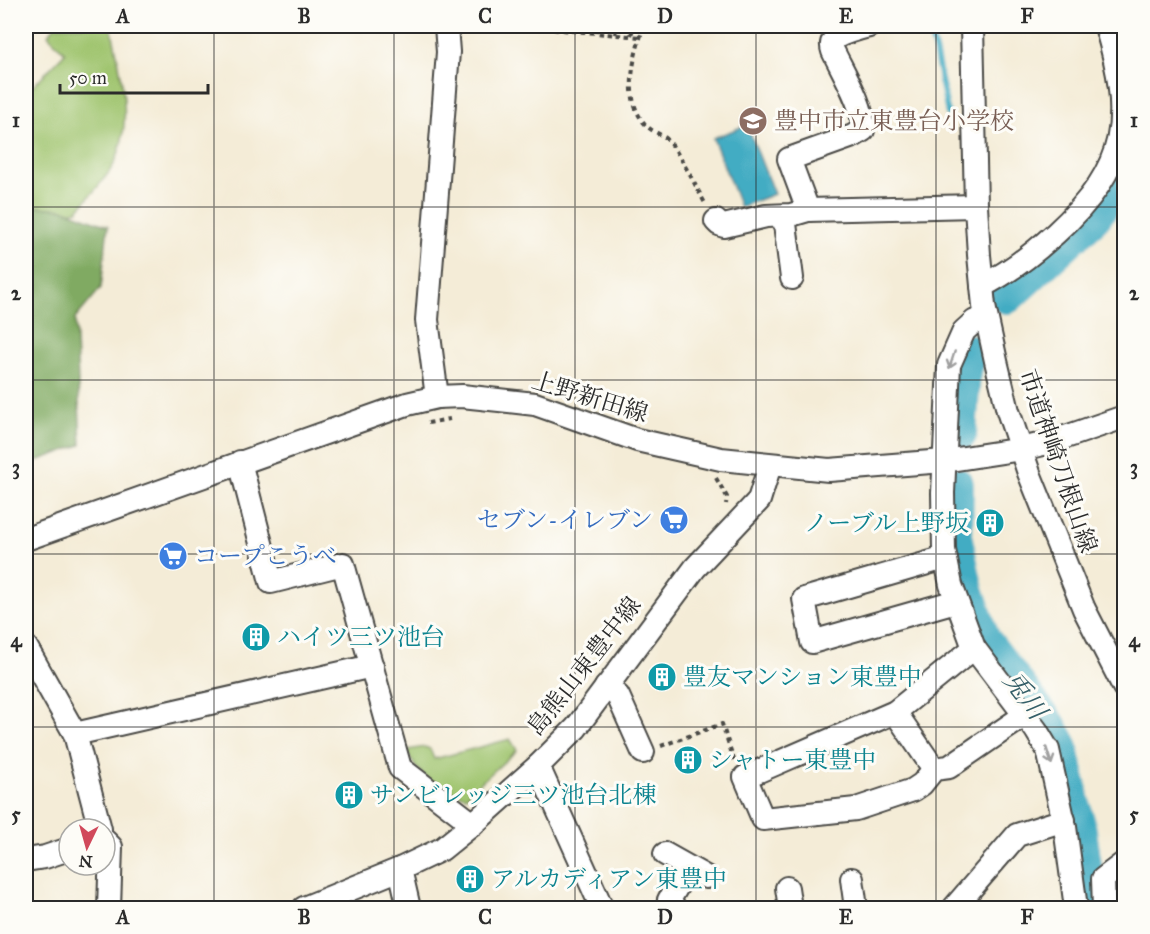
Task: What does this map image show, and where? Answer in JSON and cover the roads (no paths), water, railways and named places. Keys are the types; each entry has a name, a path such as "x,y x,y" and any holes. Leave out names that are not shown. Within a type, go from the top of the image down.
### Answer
{"street":[{"path":"437,397 427,320 448,52 446,26"},
{"path":"808,210 789,159 853,136 863,130 863,119 832,44 842,35 869,26"},
{"name":"市道神崎刀根山線","path":"972,26 976,206 986,318 1008,411 1029,473 1084,609 1125,687"},
{"path":"982,286 1016,267 1042,246 1084,206 1107,172 1118,142 1122,106 1118,75 1106,26"},
{"path":"716,221 724,226 766,216 784,216 808,210 976,206"},
{"path":"784,216 792,278"},
{"path":"986,318 975,321 967,327 949,365 942,536 945,558 956,601 974,648 1040,735 1048,750 1064,820 1076,909"},
{"name":"上野新田線","path":"26,539 407,404 437,397 462,396 535,404 637,440 721,459 770,465 829,470 944,461 1022,449"},
{"path":"1022,449 1051,442 1125,417"},
{"path":"240,462 271,582 343,564 400,768 473,824"},
{"name":"島熊山東豊中線","path":"304,909 442,849 538,766 576,728 695,568 759,500 770,465"},
{"path":"945,558 804,599 812,642 956,601"},
{"path":"26,647 75,734 97,817"},
{"path":"974,648 895,712 745,777 763,819 856,809 913,790 922,784 934,769 949,767 1025,715"},
{"path":"75,734 372,666"},
{"path":"606,687 618,696 643,752"},
{"path":"895,712 934,769"},
{"path":"538,766 602,909"},
{"path":"954,909 1017,835 1064,820"},
{"path":"26,860 57,853"},
{"path":"665,854 697,873 669,900 674,909"},
{"path":"1104,909 1103,879 1125,864"},
{"path":"400,869 409,909"},
{"path":"109,909 110,877"},
{"path":"852,879 856,909"}],"water":[{"path":"747,125 774,194 740,207 713,138"}],"waterway":[{"path":"928,26 948,114"},
{"name":"兎川","path":"1122,26 1124,37"},
{"name":"兎川","path":"1007,296 1094,216 1114,188 1124,167"},
{"name":"兎川","path":"959,434 963,371 970,352"},
{"name":"兎川","path":"956,485 955,540 965,587 983,640 1049,726 1060,746 1079,831 1090,908"}],"place":[{"name":"豊中市立東豊台小学校","path":"753,121"},
{"name":"セブン-イレブン","path":"674,520"},
{"name":"ノーブル上野坂","path":"990,523"},
{"name":"コープこうべ","path":"173,556"},
{"name":"ハイツ三ツ池台","path":"256,637"},
{"name":"豊友マンション東豊中","path":"662,677"},
{"name":"シャトー東豊中","path":"688,760"},
{"name":"サンビレッジ三ツ池台北棟","path":"349,795"},
{"name":"アルカディアン東豊中","path":"470,879"}]}
